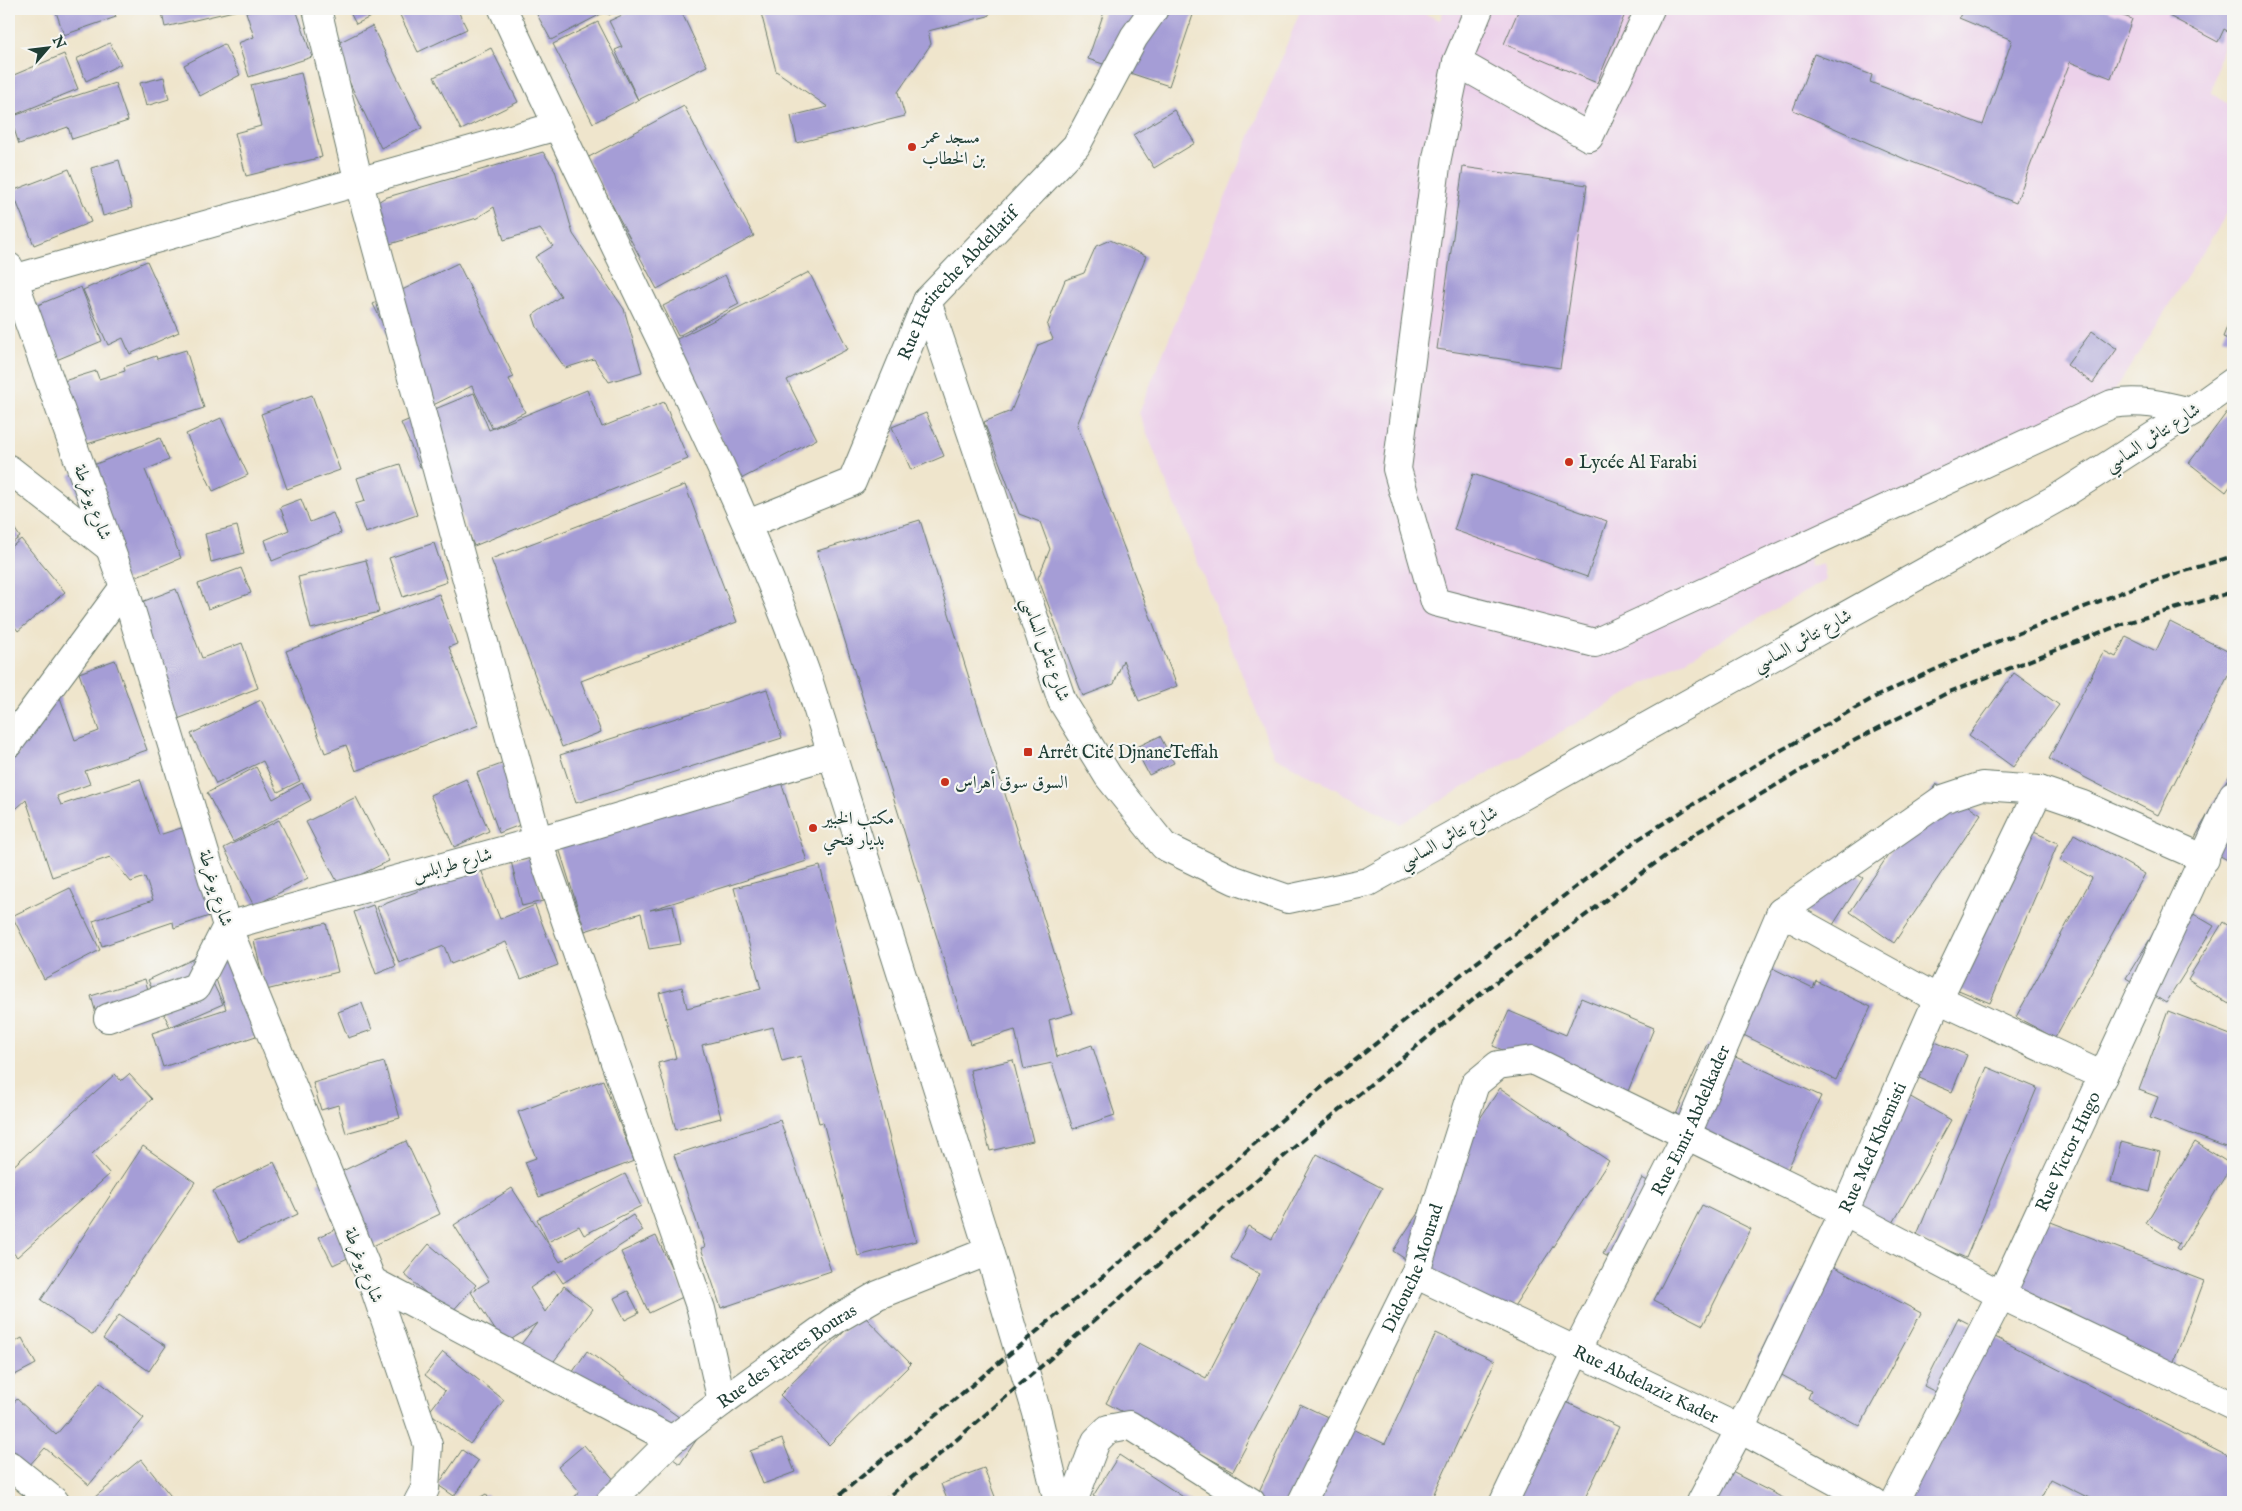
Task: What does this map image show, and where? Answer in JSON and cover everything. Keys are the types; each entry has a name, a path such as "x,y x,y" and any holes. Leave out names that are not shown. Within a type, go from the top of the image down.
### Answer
{"street":[{"path":"317,9 359,183 538,841 702,1309 722,1402"},
{"path":"503,9 557,126 703,426 748,524 786,618 832,754 989,1251 1037,1413 1058,1502"},
{"name":"Rue Herireche Abdellatif","path":"748,524 852,482 927,301 1076,146 1134,37 1154,9"},
{"path":"1479,9 1457,62 1437,158 1397,469 1435,602 1595,643 2112,404 2132,400 2151,402 2191,412"},
{"path":"1457,62 1589,137 1650,9"},
{"path":"11,273 359,183 557,126"},
{"name":"شارع يوغرطة","path":"11,273 124,587 227,926 372,1281 428,1445 425,1489 418,1502"},
{"name":"شارع نتاش الساسي","path":"927,301 1062,701 1108,776 1164,846 1234,880 1288,899 1368,882 2059,496 2191,412 2233,382"},
{"path":"9,469 110,548"},
{"path":"9,743 124,587"},
{"name":"شارع طرابلس","path":"227,926 538,841 832,754"},
{"path":"2102,1076 1938,999 1781,912 1943,799 1982,786 2039,790 2083,805 2205,859"},
{"name":"Rue Med Khemisti","path":"1701,1502 1740,1429 1844,1212 1938,999 2039,790"},
{"name":"Rue Victor Hugo","path":"1894,1502 2001,1295 2205,859 2233,795"},
{"name":"Rue Emir Abdelkader","path":"1504,1502 1576,1351 1687,1134 1781,912"},
{"path":"108,1018 196,987 227,926"},
{"name":"Didouche Mourad","path":"1302,1502 1415,1274 1475,1084 1498,1065 1532,1060 1687,1134"},
{"path":"1687,1134 1844,1212 2001,1295 2233,1406"},
{"name":"Rue des Frères Bouras","path":"610,1502 672,1440 835,1320 878,1295 989,1251"},
{"name":"Rue Abdelaziz Kader","path":"1415,1274 1740,1429 1874,1502"},
{"path":"372,1281 672,1440"},
{"path":"1073,1502 1096,1441 1108,1429 1129,1426 1251,1502"},
{"path":"9,1465 55,1502"}],"shaded area":[{"name":"Lycée Al Farabi","path":"1301,9 1412,9 1440,20 1444,9 2232,9 2211,92 2233,108 2233,204 2105,406 1807,534 1810,567 1823,564 1826,580 1400,824 1274,756 1139,413"}],"building":[{"path":"55,9 113,9 116,17 64,35"},
{"path":"161,9 238,9 238,10 165,27"},
{"path":"255,9 296,9 312,57 249,77 238,43 254,37 246,12"},
{"path":"348,9 387,9 356,24"},
{"path":"397,9 457,9 467,29 418,52"},
{"path":"534,9 620,9 609,15 607,11 551,40"},
{"path":"635,9 680,9 707,66 638,100 615,50 622,47 609,21"},
{"path":"760,9 993,9 988,16 928,31 931,44 898,92 905,116 797,143 791,116 828,107 776,71"},
{"path":"1105,9 1195,9 1169,86 1088,59"},
{"path":"1519,9 1627,9 1597,83 1504,44"},
{"path":"1963,9 2103,9 2132,19 2111,78 2070,62 2016,203 1907,160 1793,110 1814,54 1872,75 1870,82 1983,125 2012,40 1959,18"},
{"path":"2170,9 2233,9 2233,34 2224,29 2218,42 2167,15"},
{"path":"598,22 638,100 593,123 553,44"},
{"path":"372,26 422,128 381,148 332,46"},
{"path":"110,43 121,64 86,81 76,59"},
{"path":"224,44 240,75 200,96 184,65"},
{"path":"491,48 518,102 461,130 434,77"},
{"path":"64,54 78,89 9,117 9,77"},
{"path":"301,73 322,157 246,176 235,133 261,126 251,85"},
{"path":"164,77 169,99 146,106 140,83"},
{"path":"115,83 128,121 72,139 68,127 19,144 10,117"},
{"path":"684,106 754,236 657,289 587,158"},
{"path":"1174,110 1195,143 1154,168 1133,135"},
{"path":"543,152 555,170 573,234 624,309 642,372 609,382 594,359 565,368 537,327 533,315 561,296 535,257 553,246 540,229 504,240 494,207 477,218 380,247 369,208 384,198"},
{"path":"119,160 132,208 103,216 91,168"},
{"path":"1463,167 1587,185 1560,368 1437,349"},
{"path":"69,169 91,222 34,245 12,191"},
{"path":"1110,240 1146,256 1077,425 1177,686 1139,701 1123,660 1114,684 1083,696 1038,578 1050,549 1040,522 1019,514 984,422 1011,411 1038,345 1053,339 1047,326 1065,280 1084,273 1096,246"},
{"path":"147,261 179,332 130,354 123,338 108,345 83,290"},
{"path":"458,263 514,377 509,379 525,412 492,428 472,386 425,409 373,304"},
{"path":"809,272 848,349 787,380 817,439 741,479 671,342"},
{"path":"725,275 739,304 678,336 663,306"},
{"path":"81,287 102,341 54,361 33,307"},
{"path":"2233,312 2233,341 2223,337"},
{"path":"2092,331 2117,349 2093,383 2067,365"},
{"path":"186,350 204,408 74,448 54,384 96,371 99,379 125,371 124,367 156,356 157,359"},
{"path":"587,390 602,427 664,402 688,459 474,546 439,460 420,467 401,423 474,393 489,430"},
{"path":"312,395 340,470 287,489 261,414"},
{"path":"2233,404 2233,482 2226,492 2189,463"},
{"path":"926,413 944,456 911,470 892,427"},
{"path":"221,418 248,475 213,491 186,434"},
{"path":"160,438 169,460 145,470 181,558 127,580 104,564 69,475"},
{"path":"400,464 417,515 365,533 355,504 365,501 357,478"},
{"path":"1473,474 1607,521 1587,577 1454,530"},
{"path":"685,485 737,622 581,681 601,732 562,747 491,559"},
{"path":"301,499 310,522 333,513 341,533 272,561 265,540 289,530 280,507"},
{"path":"9,520 20,537 9,545"},
{"name":"السوق سوق أهراس","path":"920,520 1073,1013 1049,1020 1057,1057 1092,1045 1115,1115 1073,1129 1052,1063 1024,1069 1015,1030 970,1044 817,551"},
{"path":"237,526 244,553 211,562 205,534"},
{"path":"21,539 65,592 18,631 9,619 9,549"},
{"path":"434,543 447,582 403,597 389,558"},
{"path":"366,560 379,612 311,629 298,577"},
{"path":"241,568 251,593 208,609 198,584"},
{"path":"176,589 202,658 242,643 258,688 175,720 131,606"},
{"path":"439,594 457,644 449,647 479,725 356,771 346,745 325,753 286,651"},
{"path":"2170,622 2233,654 2233,666 2158,815 2049,759 2104,651 2116,657 2126,636 2156,651"},
{"path":"115,660 147,750 85,771 90,784 57,796 61,805 140,779 159,835 181,828 189,837 215,914 174,928 173,922 102,946 93,921 153,900 145,877 131,882 110,857 52,877 26,800 9,815 9,757 19,754 10,729 57,689 75,740 99,731 79,673"},
{"path":"2014,673 2059,705 2013,767 1969,735"},
{"path":"767,689 782,738 576,803 560,755"},
{"path":"261,700 300,781 278,792 263,761 216,784 191,734"},
{"path":"1160,736 1174,763 1149,775 1135,748"},
{"path":"507,762 528,822 499,833 477,773"},
{"path":"256,767 273,799 302,783 311,800 233,842 207,793"},
{"path":"2233,769 2233,863 2193,841"},
{"path":"779,776 807,861 650,910 673,906 681,944 649,949 641,913 585,931 558,845"},
{"path":"466,779 489,831 454,847 430,795"},
{"path":"1936,784 1981,814 1894,943 1850,912"},
{"path":"356,797 389,861 339,885 306,822"},
{"path":"279,820 308,878 254,906 224,848"},
{"path":"2012,822 2058,843 1990,1003 1944,984"},
{"path":"2074,834 2145,874 2055,1038 2016,1017 2092,878 2060,860"},
{"path":"532,856 543,901 522,906 511,861"},
{"path":"1835,860 1863,878 1831,928 1803,909"},
{"path":"820,866 916,1241 858,1256 823,1122 819,1123 801,1056 782,1061 773,1027 702,1045 721,1118 676,1130 658,1063 676,1058 659,993 682,987 687,1008 761,989 734,888"},
{"path":"480,867 500,919 535,905 558,965 521,979 506,942 451,964 444,946 399,963 377,907"},
{"path":"70,888 100,950 44,979 12,916"},
{"path":"2173,902 2214,926 2166,1003 2126,978"},
{"path":"373,905 396,966 376,974 354,912"},
{"path":"2223,922 2233,929 2233,997 2229,1004 2188,979"},
{"path":"326,923 338,972 266,990 254,941"},
{"path":"229,952 256,1036 163,1067 152,1033 226,1009 209,958"},
{"path":"200,956 223,1004 170,1027 148,980"},
{"path":"1754,959 1813,988 1816,981 1871,1007 1836,1080 1723,1025"},
{"path":"145,979 155,1015 101,1031 91,996"},
{"path":"1581,998 1654,1028 1624,1101 1493,1046 1509,1011 1566,1035"},
{"path":"362,1003 372,1030 348,1038 338,1012"},
{"path":"2168,1011 2233,1036 2233,1150 2150,1118 2158,1097 2139,1090"},
{"path":"1925,1038 1967,1055 1952,1092 1910,1074"},
{"path":"1707,1044 1821,1096 1783,1180 1670,1128"},
{"path":"1013,1060 1033,1141 990,1151 970,1070"},
{"path":"384,1062 400,1118 346,1133 338,1105 321,1110 313,1083"},
{"path":"1987,1067 2037,1088 1966,1258 1916,1237"},
{"path":"115,1074 121,1081 129,1074 152,1099 92,1154 110,1174 17,1257 9,1248 9,1170"},
{"path":"603,1080 634,1161 539,1197 525,1162 536,1158 518,1112"},
{"path":"1500,1088 1609,1161 1503,1323 1393,1251"},
{"path":"1900,1091 1951,1120 1892,1225 1842,1196"},
{"path":"780,1120 831,1271 721,1308 701,1248 705,1247 674,1155"},
{"path":"406,1141 440,1214 333,1265 319,1237 338,1228 317,1183"},
{"path":"2121,1142 2160,1152 2150,1192 2111,1182"},
{"path":"2195,1142 2232,1165 2179,1251 2176,1249 2179,1244 2146,1223"},
{"path":"143,1146 195,1182 93,1335 41,1300"},
{"path":"1317,1154 1382,1188 1233,1471 1106,1403 1139,1343 1206,1378 1260,1274 1231,1258 1248,1226 1272,1239"},
{"path":"274,1162 298,1214 238,1242 213,1191"},
{"path":"625,1174 641,1206 584,1235 579,1226 548,1242 537,1219"},
{"path":"1642,1178 1669,1192 1629,1268 1603,1254"},
{"path":"512,1188 560,1262 633,1215 643,1231 563,1283 555,1271 530,1288 545,1312 564,1286 593,1309 545,1373 516,1351 537,1323 504,1344 471,1292 489,1281 454,1225"},
{"path":"1702,1205 1751,1229 1703,1325 1654,1300"},
{"path":"2030,1214 2204,1281 2170,1372 2063,1331 2071,1311 2004,1285"},
{"path":"656,1236 685,1296 649,1313 621,1252"},
{"path":"429,1244 476,1285 450,1314 404,1274"},
{"path":"1812,1255 1921,1313 1860,1426 1808,1398 1811,1391 1756,1361"},
{"path":"628,1291 639,1313 625,1320 614,1298"},
{"path":"862,1314 911,1364 829,1445 780,1395"},
{"path":"119,1315 166,1346 149,1371 103,1339"},
{"path":"1958,1318 2233,1459 2233,1502 2097,1502 2051,1479 2039,1502 1908,1502 1925,1429 1944,1438 1961,1405 1924,1386"},
{"path":"1436,1333 1495,1361 1430,1502 1254,1502 1300,1404 1385,1444"},
{"path":"22,1338 36,1364 9,1378 9,1345"},
{"path":"587,1351 701,1433 680,1464 566,1382"},
{"path":"443,1352 504,1400 470,1444 429,1412 445,1391 425,1375"},
{"path":"100,1382 144,1418 89,1485 45,1448 9,1488 9,1408 17,1399 56,1435"},
{"path":"1547,1393 1619,1427 1583,1502 1509,1502"},
{"path":"782,1439 795,1472 763,1484 750,1451"},
{"path":"584,1445 623,1490 609,1502 568,1502 580,1492 558,1467"},
{"path":"462,1450 478,1461 454,1496 438,1485"},
{"path":"1119,1455 1191,1502 1103,1502 1093,1496"},
{"path":"141,1459 174,1500 171,1502 89,1502"},
{"path":"984,1468 997,1502 948,1502 941,1484"},
{"path":"1724,1468 1791,1502 1706,1502"},
{"path":"486,1494 491,1502 472,1502"}],"railway":[{"path":"831,1502 1112,1269 1285,1117 1463,973 1637,840 1757,764 1875,697 1989,645 2135,587 2233,556"},
{"path":"882,1502 1297,1145 1485,990 1696,833 1830,753 1947,693 2122,624 2233,592"}],"place":[{"name":"مسجد عمر بن الخطاب","path":"912,147"},
{"name":"Lycée Al Farabi","path":"1569,462"},
{"name":"Arrêt Cité DjnaneTeffah","path":"1028,752"},
{"name":"السوق سوق أهراس","path":"945,782"},
{"name":"مكتب الخبير بديار فتحي","path":"813,828"}]}
